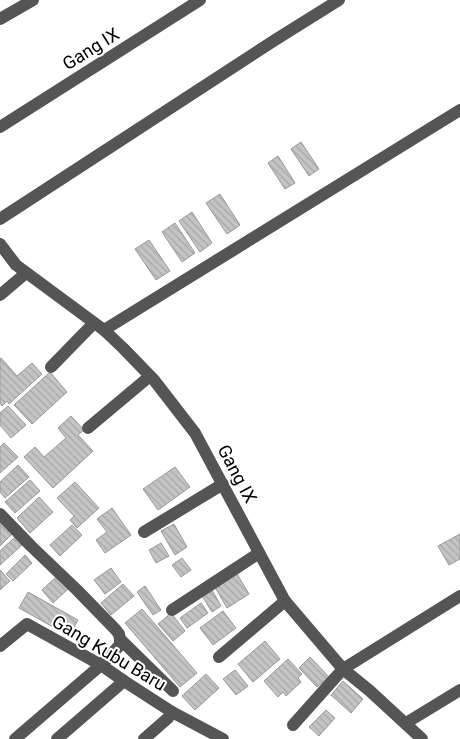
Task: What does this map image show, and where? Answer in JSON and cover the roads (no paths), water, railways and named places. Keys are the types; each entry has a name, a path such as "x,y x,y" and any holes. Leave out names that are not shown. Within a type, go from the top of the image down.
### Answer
{"street":[{"path":"0,19 33,0"},
{"name":"Gang IX","path":"0,127 200,0"},
{"path":"0,219 339,0"},
{"path":"51,367 99,327 460,110"},
{"name":"Gang IX","path":"0,244 16,265 99,327 150,376 195,433 285,601 343,669 422,739"},
{"path":"0,295 26,273"},
{"path":"88,428 150,376"},
{"path":"144,532 223,484"},
{"path":"0,514 78,590 115,629 120,639 120,645 102,665 15,739"},
{"path":"172,610 259,553"},
{"path":"292,725 343,669 460,596"},
{"path":"219,657 285,601"},
{"name":"Gang Kubu Baru","path":"0,646 27,624 102,665 172,712 223,739"},
{"path":"120,639 173,691"},
{"path":"57,739 124,681"},
{"path":"406,724 460,690"},
{"name":"Gang Kubu Baru","path":"144,739 168,718 172,712"}]}
